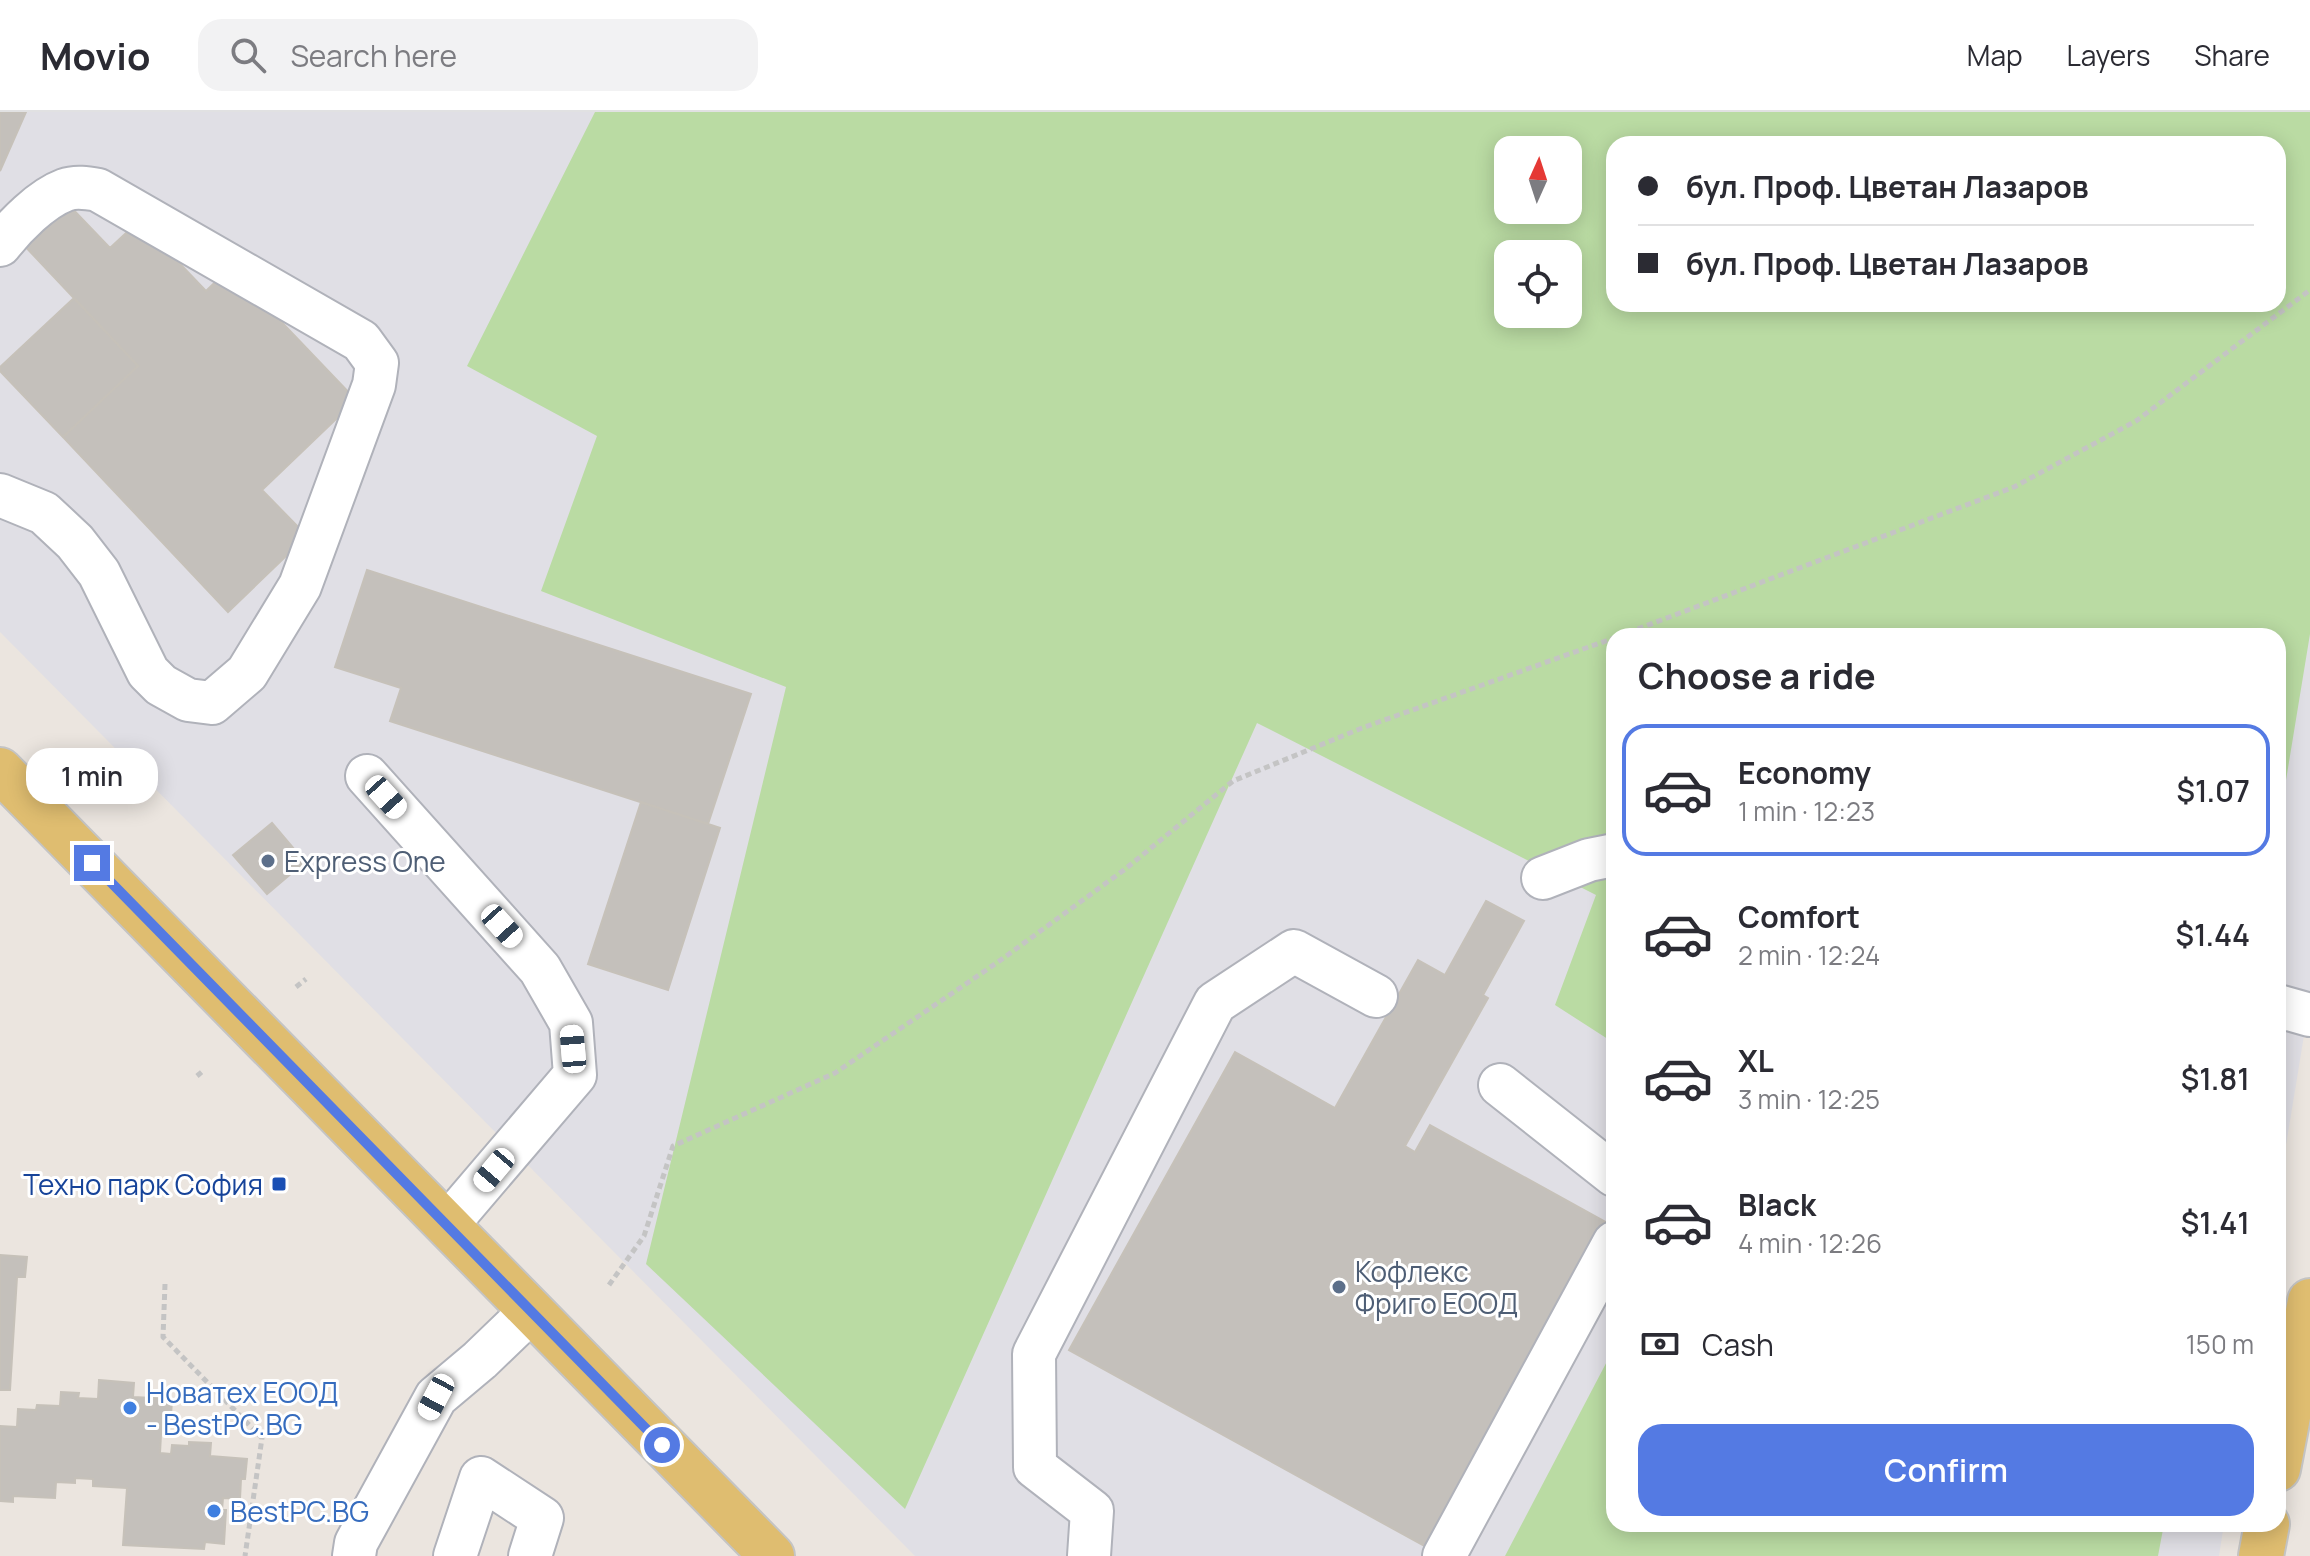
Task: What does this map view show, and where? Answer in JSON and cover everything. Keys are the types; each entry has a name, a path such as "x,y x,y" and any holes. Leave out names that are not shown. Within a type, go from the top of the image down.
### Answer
{"main road":[{"path":"0,770 772,1556"},
{"path":"2286,1427 2310,1301"},
{"path":"2261,1556 2266,1532"}],"street":[{"path":"0,245 46,201 66,189 80,187 98,190 361,341 377,363 374,385 300,586 247,673 212,703 188,700 161,685 148,672 99,573 75,542 44,513 0,495"},
{"path":"367,776 540,969 571,1023 575,1075 447,1225"},
{"path":"1543,878 1606,857"},
{"path":"1089,1556 1092,1511 1035,1467 1034,1354 1215,1003 1294,951 1376,996"},
{"path":"2286,1008 2310,1015"},
{"path":"1500,1085 1606,1169"},
{"path":"1444,1556 1606,1258"},
{"path":"354,1556 356,1543 436,1397 531,1311"},
{"path":"455,1556 481,1478 542,1518 530,1556"}],"path":[{"path":"2286,308 2310,290"},
{"path":"1640,628 2014,487 2136,421 2281,312"},
{"path":"609,1285 644,1236 673,1146 835,1073 998,962 1124,870 1233,781 1362,728 1606,641"},
{"path":"296,987 306,979"},
{"path":"197,1076 204,1070"},
{"path":"165,1284 163,1337 262,1438 245,1556"}],"shaded area":[{"path":"0,112 2310,112 2310,999 2286,1145 2286,628 1606,628 1606,1532 2223,1532 2219,1556 915,1556 0,632"}],"green space":[{"path":"595,112 2310,112 2310,634 2286,780 2286,628 1606,628 1606,1038 1555,1005 1596,895 1257,723 905,1509 646,1264 786,687 541,591 597,436 467,366"},
{"path":"1606,1363 1606,1532 2162,1532 2158,1556 1505,1556"}],"building":[{"path":"0,112 26,112 0,171"},
{"path":"64,200 110,248 139,221 206,291 230,268 356,400 262,490 307,536 228,612 63,437 138,366 20,241"},
{"path":"74,298 138,366 63,437 0,371 0,367"},
{"path":"367,570 751,694 708,824 390,721 401,688 335,667"},
{"path":"641,802 720,828 668,990 588,964"},
{"path":"272,823 305,862 267,894 233,855"},
{"name":"Кофлекс Фриго ЕООД","path":"1486,901 1524,921 1483,995 1488,998 1405,1146 1415,1152 1430,1125 1606,1222 1606,1229 1428,1548 1069,1350 1235,1052 1335,1108 1418,960 1445,975"},
{"path":"0,1255 27,1257 25,1277 17,1277 10,1390 0,1390"},
{"path":"99,1380 134,1383 133,1397 172,1399 171,1417 162,1416 160,1453 171,1454 172,1445 211,1443 210,1456 247,1459 245,1479 241,1479 240,1499 223,1498 222,1510 226,1510 224,1544 205,1542 204,1549 123,1545 127,1488 93,1486 93,1479 75,1478 75,1483 56,1482 55,1498 13,1496 13,1502 0,1501 0,1426 17,1427 18,1409 36,1410 37,1405 60,1406 61,1392 79,1393 78,1398 98,1399"}],"place":[{"name":"Express One","path":"268,861"},
{"name":"Техно парк София","path":"279,1184"},
{"name":"Кофлекс Фриго ЕООД","path":"1339,1287"},
{"name":"Новатех ЕООД - BestPC.BG","path":"130,1408"},
{"name":"BestPC.BG","path":"214,1511"}],"route":[{"path":"92,863 662,1445"}]}
